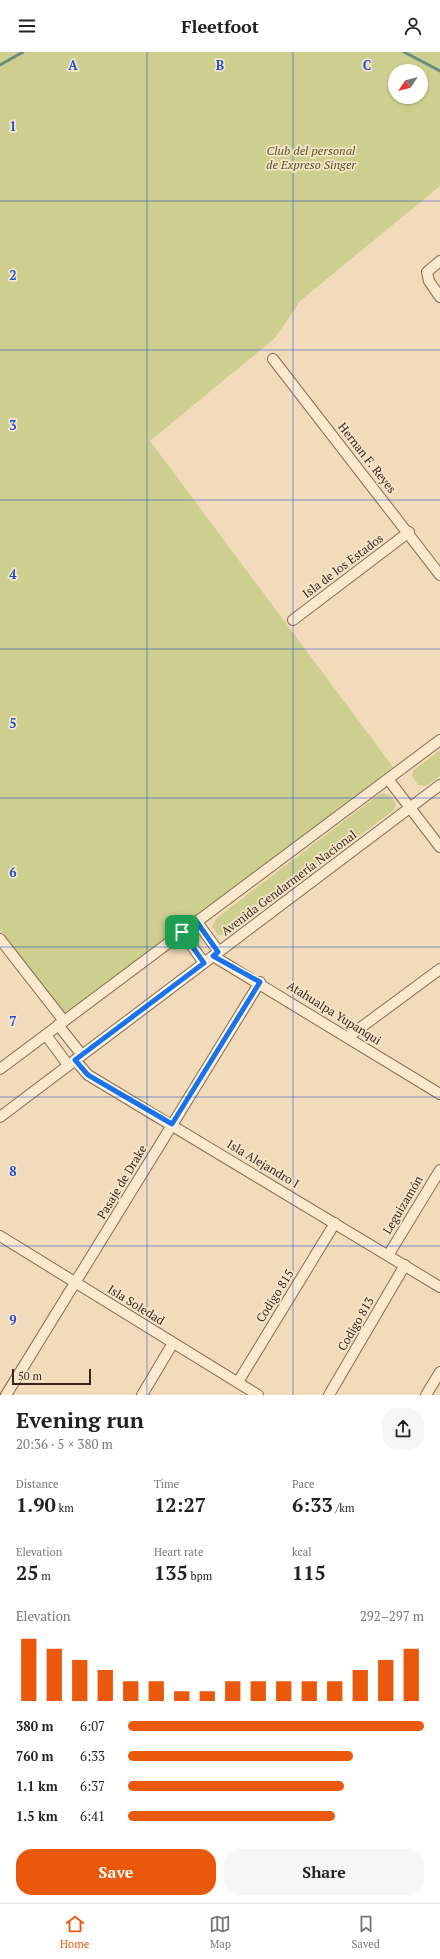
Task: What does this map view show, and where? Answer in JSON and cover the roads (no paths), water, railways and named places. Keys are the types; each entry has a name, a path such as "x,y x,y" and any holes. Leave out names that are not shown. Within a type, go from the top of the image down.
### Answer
{"street":[{"path":"440,261 427,272 429,281 440,297"},
{"name":"Hernan F. Reyes","path":"273,359 440,574"},
{"name":"Isla de los Estados","path":"293,620 408,532"},
{"name":"Avenida Gendarmería Nacional","path":"0,1069 440,740"},
{"path":"388,779 440,847"},
{"name":"Avenida Gendarmería Nacional","path":"0,1117 440,785"},
{"path":"197,922 216,954"},
{"path":"182,932 204,963"},
{"path":"0,939 61,1023 75,1060"},
{"name":"Atahualpa Yupanqui","path":"216,954 440,1094"},
{"path":"348,1037 440,969"},
{"name":"Pasaje de Drake","path":"6,1395 260,982"},
{"path":"46,1035 75,1060"},
{"name":"Isla Alejandro I","path":"75,1060 88,1075 389,1254 440,1287"},
{"name":"Leguizamón","path":"389,1254 440,1170"},
{"name":"Codigo 815","path":"238,1382 335,1223"},
{"name":"Isla Soledad","path":"0,1236 258,1395"},
{"name":"Codigo 813","path":"329,1395 405,1265"},
{"path":"142,1395 173,1343"},
{"path":"426,1395 440,1372"}],"waterway":[{"path":"0,65 23,52"},
{"path":"404,52 440,71"}],"park label":[{"name":"Club del personal de Expreso Singer","path":"311,158"}]}
